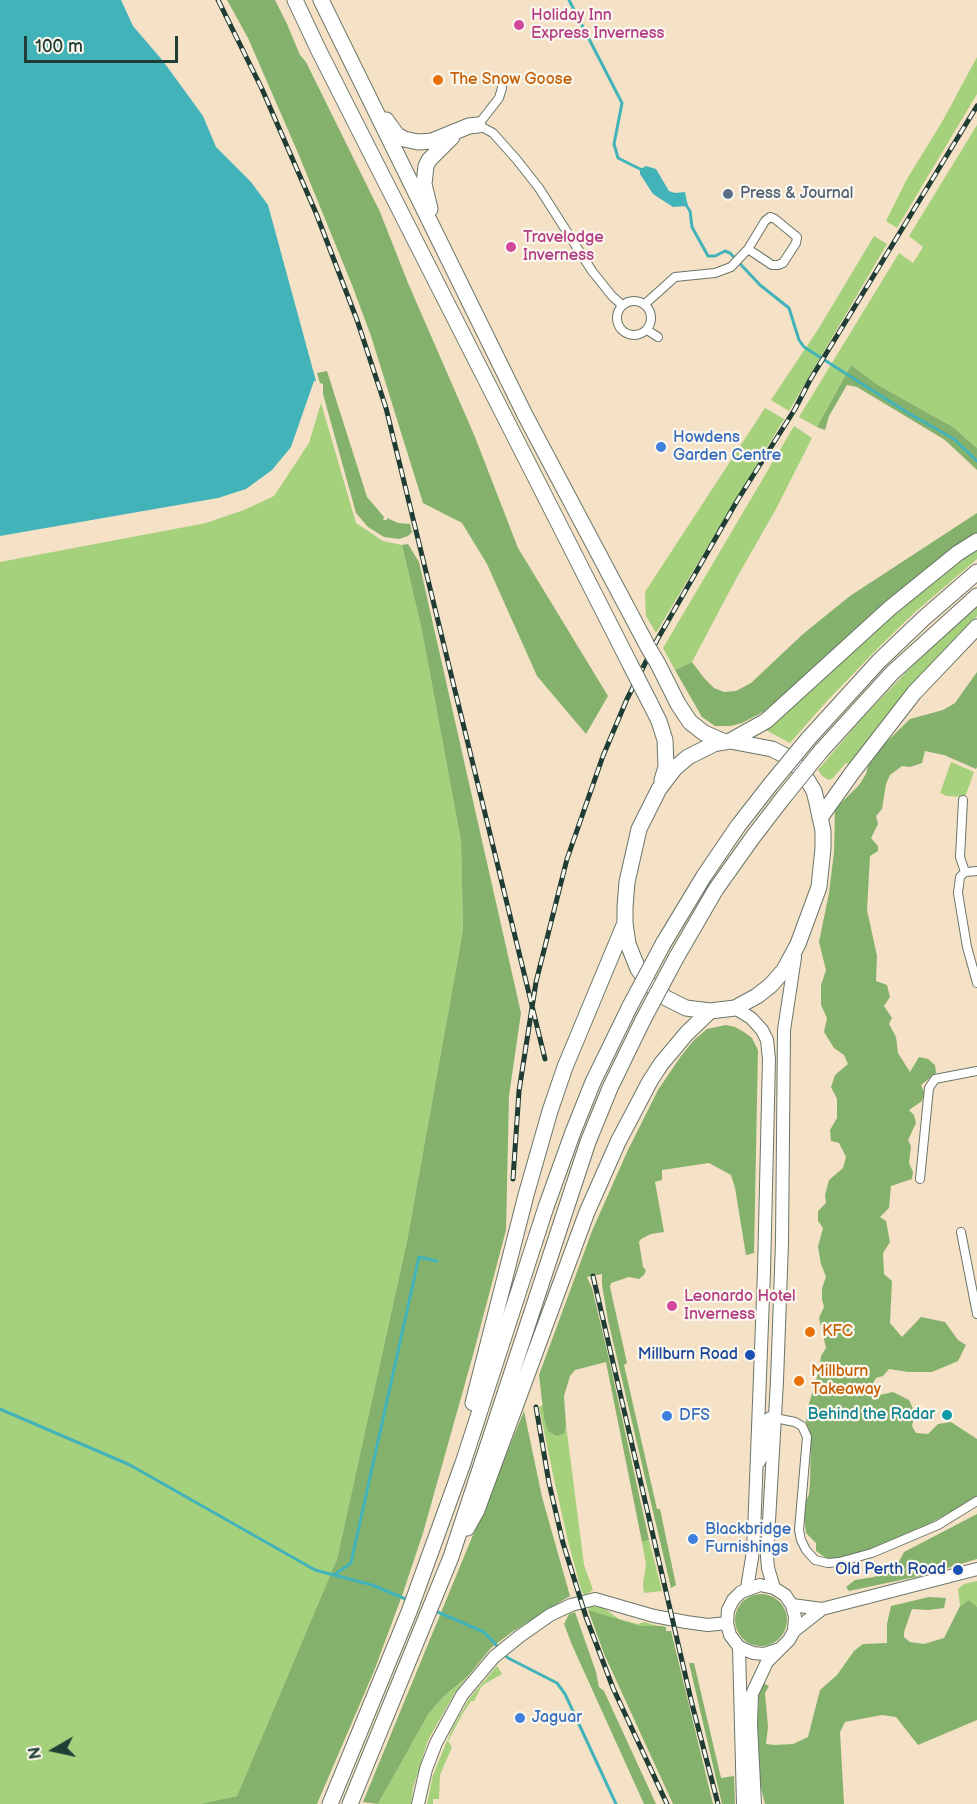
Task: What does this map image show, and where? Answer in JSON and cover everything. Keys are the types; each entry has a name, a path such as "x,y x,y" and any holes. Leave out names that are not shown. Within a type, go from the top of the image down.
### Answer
{"highway":[{"path":"295,0 663,730 667,752 666,767 659,789 639,829 627,882 624,923 628,944 638,969 649,984 666,998 686,1008 710,1011 735,1008 771,986 784,970 798,944 819,887 823,848 817,803 809,782 795,762 782,753 758,745 727,741 704,733 690,722 682,710 525,415 321,0"},
{"path":"342,45 390,127 397,135 412,142 426,142 469,126 478,125"},
{"path":"457,132 429,160 424,174 424,184 429,205 458,280"},
{"path":"659,789 675,768 700,749 727,741 766,721 890,608 958,553 977,541"},
{"path":"330,1804 409,1612 463,1463 569,1143 593,1082 630,1006 663,944 704,876 738,826 770,785 808,739 879,661 977,572"},
{"path":"350,1804 451,1557 588,1142 610,1088 643,1020 717,889 783,798 821,751 892,673 977,596"},
{"path":"820,818 914,693 977,627"},
{"path":"463,1463 473,1402 550,1111 624,923"},
{"path":"451,1557 477,1510 587,1212 618,1142 661,1064 687,1033 710,1011"}],"main road":[{"path":"774,1588 767,1556 782,1242 784,1030 791,975 798,944"},
{"path":"735,1008 758,1024 765,1035 768,1048 764,1271 752,1558 747,1588"},
{"path":"756,1468 764,1451 766,1422 770,1418 775,1418"},
{"path":"792,1605 822,1609 977,1569"},
{"path":"780,1648 764,1654 753,1653 739,1647 730,1635 727,1623 728,1610 733,1600 747,1588 760,1585 774,1588 785,1595 792,1605 795,1617 794,1631"},
{"path":"418,1804 426,1769 436,1743 462,1695 501,1651 550,1615 571,1605 595,1599 654,1617 708,1625 727,1623"},
{"path":"755,1804 751,1724 752,1694 766,1662 789,1640 794,1631 822,1609"},
{"path":"739,1647 743,1804"}],"street":[{"path":"502,79 499,98 478,125 493,133 517,160 539,188 592,272 622,305"},
{"path":"645,304 675,277 722,271 738,261 765,221 770,218 797,237 796,243 783,263 778,265 772,265 748,249"},
{"path":"636,300 645,304 651,314 650,325 646,330 633,335 622,335 617,319 622,305 636,300"},
{"path":"646,330 658,337"},
{"path":"963,800 960,857 965,872"},
{"path":"977,871 965,872 960,878 958,893 977,983"},
{"path":"920,1179 928,1088 935,1079 977,1071"},
{"path":"961,1232 977,1314"},
{"path":"775,1418 795,1422 802,1426 807,1437 799,1530 806,1550 815,1560 828,1563 839,1562 872,1553 938,1525 977,1501"}],"green space":[{"path":"227,0 275,0 300,55 306,62 380,212 408,283 475,437 518,548 608,696 586,734 537,676 487,564 462,523 423,503 371,336 352,285 248,38"},
{"path":"977,57 977,94 897,228 886,221 907,179 942,122"},
{"path":"977,125 977,448 953,427 878,385 851,365 817,427 799,417 899,253 913,263 923,247 909,236"},
{"path":"874,236 887,244 789,411 771,400 819,328"},
{"path":"851,365 878,385 953,427 977,448 977,470 945,440 857,387 847,385 829,416 825,430 817,427"},
{"path":"327,371 367,497 384,517 383,520 387,518 398,523 410,524 412,532 408,536 399,539 384,537 368,527 356,513 323,394 323,384 320,383 317,373"},
{"path":"321,403 356,523 383,541 402,545 422,631 461,841 463,930 407,1241 337,1559 237,1796 200,1804 0,1804 0,562 206,523 244,510 274,496 309,443"},
{"path":"765,408 784,419 656,633 646,616 645,592"},
{"path":"794,426 812,438 692,662 675,670 663,648"},
{"path":"977,513 977,533 904,587 765,711 731,726 715,726 702,717 675,670 692,662 714,688 724,692 736,691 751,683 803,634 850,596"},
{"path":"408,544 419,562 521,1013 509,1096 506,1230 423,1533 374,1671 317,1804 200,1804 237,1796 337,1559 407,1241 463,930 461,841 422,631 402,545"},
{"path":"977,546 977,559 914,613 880,646 790,743 764,729 919,591"},
{"path":"977,607 977,616 972,623 911,686 850,765 846,763 832,779 829,780 822,776 818,770 863,717 913,665"},
{"path":"977,672 977,767 976,769 944,755 925,751 922,763 910,767 902,766 890,775 886,784 882,809 876,816 878,824 871,838 878,846 878,851 870,856 867,910 877,956 876,981 887,985 890,997 884,1006 892,1018 889,1024 896,1037 898,1053 910,1072 919,1057 928,1059 935,1065 936,1073 921,1085 924,1092 922,1101 909,1110 914,1115 916,1123 908,1140 911,1146 909,1163 913,1172 912,1179 891,1186 889,1208 880,1217 886,1221 890,1242 883,1253 884,1274 892,1281 890,1323 902,1337 921,1317 945,1322 958,1340 966,1345 958,1361 932,1372 889,1369 883,1376 876,1378 870,1389 875,1396 893,1392 909,1400 915,1413 912,1426 916,1433 928,1434 938,1424 951,1422 977,1439 977,1497 904,1538 868,1552 834,1560 816,1551 816,1543 806,1533 804,1515 810,1483 811,1437 806,1422 808,1407 822,1368 821,1356 826,1348 819,1318 824,1307 822,1288 826,1277 818,1247 823,1228 818,1221 818,1211 826,1203 825,1195 829,1180 843,1168 846,1157 839,1143 831,1141 830,1130 837,1118 837,1099 831,1087 835,1075 848,1064 844,1055 834,1048 824,1032 827,1018 821,1005 821,985 826,970 819,942 829,893 834,852 835,809 859,785 866,774 870,758 910,719 943,710 955,703"},
{"path":"951,762 974,772 965,797 947,796 940,793"},
{"path":"726,1025 735,1027 752,1038 758,1050 754,1253 746,1255 731,1175 709,1163 662,1170 662,1180 655,1182 664,1232 651,1234 639,1242 643,1267 646,1270 644,1275 639,1279 629,1277 611,1283 610,1287 627,1363 624,1365 657,1509 660,1509 676,1585 671,1588 608,1320 602,1274 587,1277 592,1288 609,1359 649,1540 642,1542 606,1362 575,1370 570,1376 564,1396 566,1425 564,1433 557,1436 548,1431 544,1418 539,1375 592,1231 658,1090 694,1040 707,1029"},
{"path":"543,1405 544,1418 564,1433 566,1425 584,1565 593,1590 585,1595 582,1593 567,1537 554,1479 539,1407"},
{"path":"524,1411 542,1497 570,1596 512,1632 491,1648 468,1676 444,1696 429,1713 378,1804 363,1802"},
{"path":"977,1514 977,1559 925,1575 849,1591 846,1587 855,1580 874,1577 897,1565 904,1552"},
{"path":"649,1540 662,1591 644,1593 646,1565 642,1542"},
{"path":"977,1581 977,1607 969,1600 960,1606 958,1589 964,1584"},
{"path":"761,1594 775,1598 783,1606 787,1620 783,1634 775,1642 761,1646 747,1642 739,1634 735,1620 739,1606 747,1598"},
{"path":"929,1597 946,1598 944,1608 912,1609 904,1632 904,1637 910,1642 924,1644 944,1638 960,1606 969,1600 977,1607 977,1720 918,1745 896,1717 882,1715 845,1722 840,1732 844,1804 765,1804 757,1772 759,1691 763,1683 769,1686 765,1693 768,1727 766,1744 793,1744 808,1737 820,1690 837,1675 854,1651 863,1644 887,1643 887,1624 891,1606"},
{"path":"590,1606 604,1608 619,1619 662,1627 640,1626 616,1620 588,1610"},
{"path":"588,1610 640,1626 662,1626 666,1627 666,1631 671,1631 713,1804 673,1804 605,1656"},
{"path":"575,1612 599,1687 604,1691 656,1804 644,1804 572,1645 564,1624 569,1614"},
{"path":"689,1663 694,1663 721,1778 734,1776 735,1804 722,1804"},
{"path":"497,1666 502,1674 481,1687 474,1701 471,1701 463,1713 448,1741 452,1747 440,1775 439,1799 433,1799 433,1804 427,1804 433,1775 452,1729 469,1699"},
{"path":"468,1676 454,1694 428,1740 413,1788 411,1804 378,1804 429,1713 444,1696"}],"water":[{"path":"0,0 121,0 133,26 163,61 203,116 216,147 251,182 268,205 316,381 314,381 291,447 272,470 246,489 218,498 0,536"},
{"path":"646,166 656,169 669,191 685,192 688,206 673,207 653,194 640,174 640,169"}],"waterway":[{"path":"569,0 622,103 614,144 618,158 642,170"},
{"path":"686,205 690,211 692,227 708,256 715,256 725,251 730,253 760,285 789,308 799,340 804,347 908,413 954,439 977,461"},
{"path":"334,1575 351,1563 419,1257 437,1261"},
{"path":"0,1409 130,1465 315,1570 372,1585 408,1600"},
{"path":"433,1610 484,1632 499,1648"},
{"path":"503,1653 508,1658 557,1683 565,1694 616,1804"}],"railway":[{"path":"218,0 262,89 316,213 357,320 386,408 545,1059"},
{"path":"513,1179 519,1091 536,982 567,859 603,756 627,699 657,640 737,501 977,106"},
{"path":"593,1276 692,1704 718,1804"},
{"path":"536,1407 549,1483 563,1543 586,1617 613,1688 667,1804"}],"place":[{"name":"Holiday Inn Express Inverness","path":"519,25"},
{"name":"The Snow Goose","path":"438,80"},
{"name":"Press & Journal","path":"728,194"},
{"name":"Travelodge Inverness","path":"511,247"},
{"name":"Howdens Garden Centre","path":"661,447"},
{"name":"Leonardo Hotel Inverness","path":"672,1306"},
{"name":"KFC","path":"810,1332"},
{"name":"Millburn Road","path":"750,1355"},
{"name":"Millburn Takeaway","path":"799,1381"},
{"name":"Behind the Radar","path":"947,1415"},
{"name":"DFS","path":"667,1416"},
{"name":"Blackbridge Furnishings","path":"693,1539"},
{"name":"Old Perth Road","path":"958,1570"},
{"name":"Jaguar","path":"520,1718"}]}
